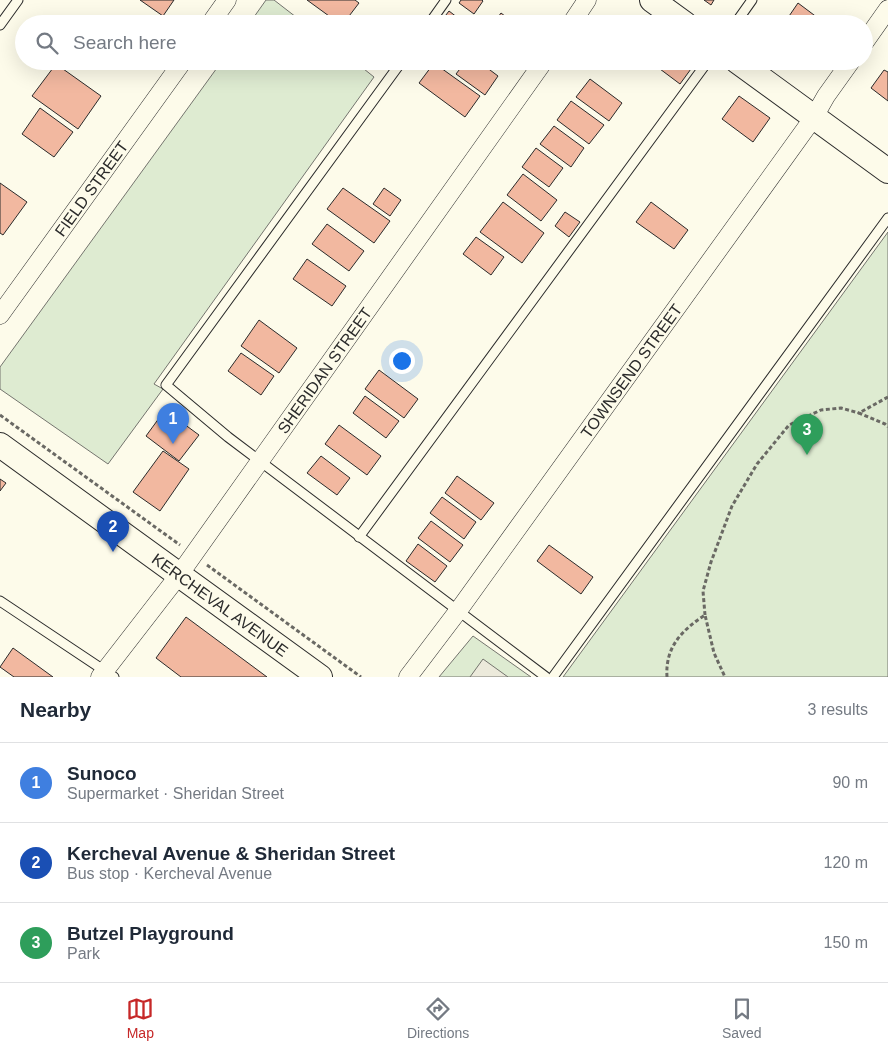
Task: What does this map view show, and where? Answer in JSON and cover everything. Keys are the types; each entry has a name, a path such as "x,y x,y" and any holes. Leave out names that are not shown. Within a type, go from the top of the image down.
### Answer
{"street":[{"path":"216,15 227,0"},
{"path":"577,15 588,0"},
{"path":"652,0 673,15"},
{"path":"873,31 888,10"},
{"name":"FIELD STREET","path":"0,315 177,70"},
{"name":"SHERIDAN STREET","path":"106,675 180,575 538,70"},
{"path":"749,70 888,171"},
{"name":"TOWNSEND STREET","path":"408,677 458,611 814,117 845,70"},
{"name":"KERCHEVAL AVENUE","path":"0,446 320,677"}],"lane":[{"path":"0,25 18,0"},
{"path":"435,15 446,0"},
{"path":"741,15 752,0"},
{"path":"395,70 166,385 228,438 546,677"},
{"path":"359,537 701,70"},
{"path":"553,677 888,218"},
{"path":"0,601 106,675"}],"path":[{"path":"859,413 888,397"},
{"path":"725,677 714,653 705,615 703,591 711,562 732,506 757,464 789,425 821,410 841,408 885,424 888,428"},
{"path":"667,677 666,670 672,644 689,626 705,615"}],"green space":[{"path":"266,0 274,0 293,15 255,15"},
{"path":"215,70 365,70 374,77 154,384 163,389 108,464 0,389 0,367"},
{"path":"888,232 888,677 563,677"},
{"path":"473,636 531,677 439,677"}],"shaded area":[{"path":"483,659 508,677 470,677"}],"building":[{"path":"140,0 174,0 164,15"},
{"path":"307,0 355,0 359,3 350,15 328,15"},
{"path":"461,0 483,1 474,14 459,3"},
{"path":"704,0 714,0 711,5"},
{"path":"798,3 814,15 790,15"},
{"path":"449,11 454,15 446,15"},
{"path":"52,70 64,70 101,96 78,129 32,96"},
{"path":"429,70 444,70 480,96 465,117 419,83"},
{"path":"459,70 490,70 498,76 485,95 456,74"},
{"path":"661,70 690,70 680,84"},
{"path":"884,70 888,72 888,101 871,88"},
{"path":"590,79 622,103 609,121 576,97"},
{"path":"739,96 770,118 753,142 722,119"},
{"path":"571,101 604,125 589,144 557,120"},
{"path":"40,108 73,132 54,157 22,134"},
{"path":"554,126 584,148 571,167 540,144"},
{"path":"536,148 563,168 549,187 522,167"},
{"path":"523,174 557,200 541,221 507,195"},
{"path":"0,183 27,202 3,235 0,233"},
{"path":"343,188 390,221 374,243 327,209"},
{"path":"384,188 401,200 390,216 373,204"},
{"path":"503,202 544,233 522,263 480,232"},
{"path":"651,202 688,230 674,249 636,222"},
{"path":"565,212 580,222 569,237 555,226"},
{"path":"327,224 364,251 349,271 312,244"},
{"path":"476,237 504,257 491,275 463,254"},
{"path":"307,259 346,286 332,306 293,279"},
{"path":"259,320 297,348 279,373 241,346"},
{"path":"241,353 274,376 261,395 228,371"},
{"path":"379,370 418,399 404,418 365,389"},
{"path":"365,396 399,421 386,438 353,413"},
{"path":"165,410 199,435 179,461 146,436"},
{"path":"339,425 381,456 367,475 325,444"},
{"path":"163,451 189,469 160,511 133,492"},
{"path":"321,456 350,478 337,495 307,473"},
{"path":"457,476 494,503 481,520 445,493"},
{"path":"0,479 6,483 0,491"},
{"path":"442,497 476,522 464,539 430,513"},
{"path":"431,521 463,545 450,562 418,538"},
{"path":"418,544 447,566 435,582 406,561"},
{"path":"549,545 593,577 581,594 537,561"},
{"path":"186,617 267,677 181,677 156,658"},
{"path":"13,648 53,677 14,677 0,667"}],"place":[{"name":"Sunoco","path":"173,444"},
{"name":"Butzel Playground","path":"807,455"},
{"name":"Kercheval Avenue & Sheridan Street","path":"113,552"}]}
